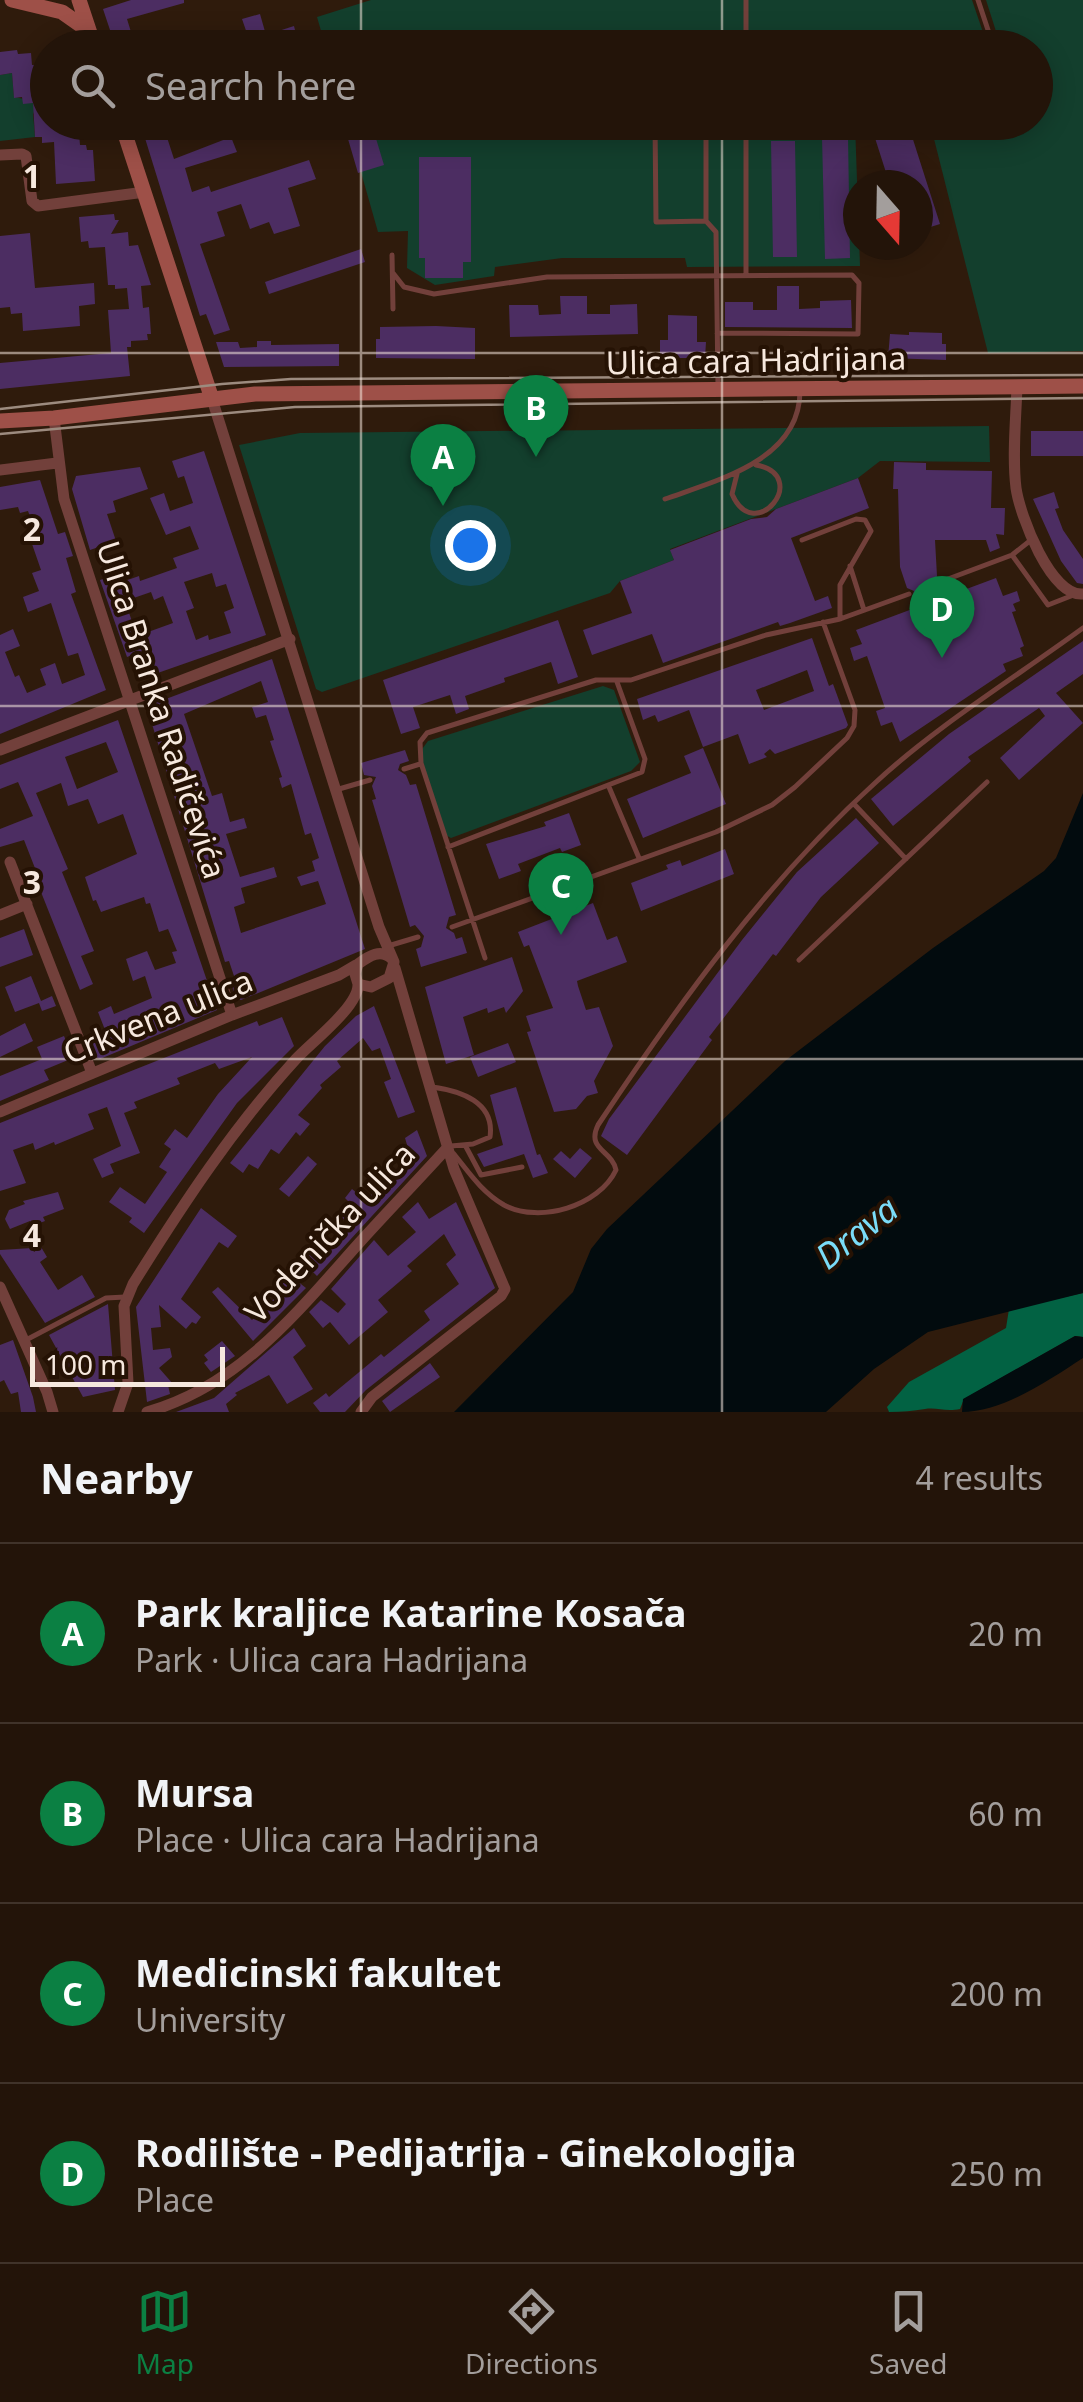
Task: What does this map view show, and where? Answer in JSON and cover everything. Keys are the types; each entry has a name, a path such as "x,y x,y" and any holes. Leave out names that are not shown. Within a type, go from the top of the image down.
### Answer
{"main road":[{"path":"0,3 13,0 62,12 82,30"},
{"path":"80,0 89,30"},
{"path":"127,140 212,399"},
{"name":"Ulica cara Hadrijana","path":"0,421 256,394 1083,386"}],"street":[{"path":"0,155 26,156 34,204 145,192"},
{"path":"1018,386 1016,492 1032,538 1061,586 1078,595"},
{"path":"212,399 378,927 406,1001 448,1147 505,1289 372,1397 361,1412"},
{"name":"Ulica Branka Radičevića","path":"54,418 64,499 232,1015"},
{"path":"0,470 57,463"},
{"path":"0,750 290,640"},
{"path":"10,862 92,1073"},
{"path":"0,916 27,904"},
{"path":"118,1412 128,1384 124,1321 128,1297 236,1127 355,1000 358,964 378,946 378,927"},
{"path":"372,955 392,957"},
{"path":"338,975 366,988 392,975 392,957"},
{"name":"Crkvena ulica","path":"0,1112 358,964"},
{"path":"379,983 395,988 406,1001"},
{"name":"Vodenička ulica","path":"147,1412 206,1388 248,1360 448,1147"},
{"path":"0,1287 53,1412"}],"lane":[{"path":"746,0 746,30"},
{"path":"978,0 988,30"},
{"path":"656,140 656,222 706,221"},
{"path":"706,140 706,221 716,232 718,389"},
{"path":"746,140 746,275"},
{"path":"392,256 394,310"},
{"path":"393,273 404,287 434,294 547,277 852,275 859,283 858,334 717,334"},
{"path":"666,499 739,472 766,456 800,408 800,388"},
{"path":"739,472 732,486 735,502 747,512 770,509 779,496 778,480 768,468 753,465"},
{"path":"802,540 856,519 865,520 870,530 837,594 840,619"},
{"path":"940,582 1012,554 1032,538"},
{"path":"1012,554 1048,604 1078,595"},
{"path":"850,566 864,610"},
{"path":"484,958 421,764 420,742 427,733 596,680 631,680 766,635 840,619 909,594"},
{"path":"452,927 716,832 772,806 847,738 854,726 855,710 823,622"},
{"path":"448,1147 479,1187 510,1208 545,1211 574,1206 601,1192 616,1170 595,1143 593,1135 598,1126 665,1024 778,880 903,760 1083,628"},
{"path":"448,847 638,776 645,765 616,682"},
{"path":"404,770 421,764"},
{"path":"336,790 370,780"},
{"path":"800,960 988,782"},
{"path":"609,787 640,859"},
{"path":"854,804 906,860"},
{"path":"392,957 418,937"},
{"path":"432,1087 479,1101 488,1115 490,1136 448,1147"},
{"path":"465,1145 481,1176 522,1166"},
{"path":"25,1340 106,1298 128,1297"}],"green space":[{"path":"371,0 972,0 982,30 321,30 317,17"},
{"path":"986,0 1083,0 1083,351 988,353 934,140 1053,140 1053,30 996,30"},
{"path":"12,73 14,97 30,100 30,138 0,141 0,75"},
{"path":"352,140 856,140 857,170 843,170 843,260 860,260 860,266 687,267 685,258 562,258 495,267 494,276 435,285 407,268 408,231 378,232"},
{"path":"989,426 990,462 880,461 858,478 670,549 674,560 620,581 610,593 322,692 316,689 239,445 300,433"},
{"path":"603,686 614,690 640,762 631,771 451,838 442,833 420,752 428,741"},
{"path":"1083,1293 1083,1337 1075,1336 964,1399 960,1409 889,1412 887,1407 909,1382 1006,1328 1009,1309"}],"water":[{"name":"Drava","path":"1083,793 1083,1293 928,1332 874,1369 826,1412 454,1412 573,1292 591,1249 607,1229 785,1061 933,948 1044,871 1056,858"},
{"path":"1075,1336 1083,1337 1083,1358 1009,1401 962,1412 963,1399"}],"building":[{"path":"131,0 184,0 127,19 130,30 110,30 103,9"},
{"path":"260,14 265,30 246,30 242,19"},
{"path":"0,52 30,53 30,103 23,104 22,97 14,98 12,73 0,75"},
{"path":"42,140 80,140 80,145 93,150 95,181 56,184 54,142"},
{"path":"146,140 168,140 174,159 232,140 237,152 185,168 192,192 209,186 211,192 309,160 316,179 288,188 300,226 274,234 269,222 250,229 241,204 217,212 225,236 200,244 230,330 214,335 206,314 200,316"},
{"path":"348,140 376,140 384,165 358,173"},
{"path":"822,140 848,140 849,170 843,170 843,258 825,259"},
{"path":"876,140 913,140 923,170 885,170"},
{"path":"771,141 795,141 797,257 773,257"},
{"path":"419,157 471,157 471,262 463,262 463,278 425,278 425,258 419,258"},
{"path":"933,202 940,224 933,226"},
{"path":"114,214 115,220 119,220 111,234 128,232 129,246 138,245 151,285 141,286 143,308 149,307 151,334 147,334 148,340 131,341 131,347 127,347 130,376 0,389 0,363 111,353 108,310 129,309 127,288 108,285 105,247 89,248 88,241 81,242 79,217"},
{"path":"30,233 35,288 94,283 95,304 79,306 80,326 23,331 22,313 11,314 10,307 0,308 0,236"},
{"path":"361,249 365,262 269,294 265,282"},
{"path":"777,286 799,286 799,309 820,308 820,301 851,300 852,328 725,327 725,302 753,302 753,310 777,310"},
{"path":"560,296 587,296 587,314 610,314 610,305 637,304 638,334 510,337 509,305 538,305 539,315 561,314"},
{"path":"668,315 697,316 697,342 706,342 705,358 660,358 660,340 668,340"},
{"path":"380,327 475,328 475,359 376,358"},
{"path":"942,333 946,360 888,358 890,334"},
{"path":"257,341 271,341 271,345 339,344 339,366 224,367 216,342 238,342 240,348 257,347"},
{"path":"1031,431 1083,431 1083,456 1031,456"},
{"path":"204,451 266,635 152,675 143,651 127,657 100,580 116,575 119,583 139,576 140,581 177,568 173,558 199,549 190,526 166,535 150,498 164,493 170,511 193,503 184,476 178,478 172,461","holes":["212,573 216,587 226,584 234,608 224,612 231,633 196,640 186,611 194,608 184,582","151,592 154,600 163,596 173,623 137,636 125,601"]},
{"path":"894,462 926,463 926,470 992,471 991,508 1005,508 1004,535 996,534 1000,548 990,552 986,540 935,540 934,583 942,588 945,597 996,578 1003,596 1017,591 1020,601 1013,604 1016,611 1012,612 1024,646 1020,648 1023,656 1003,664 1006,671 900,742 892,722 881,726 876,711 885,708 867,656 854,661 850,648 862,644 856,630 915,608 911,600 914,591 907,588 900,567"},
{"path":"140,467 148,489 113,501 116,512 107,514 116,541 90,550 72,489 76,476"},
{"path":"858,478 869,508 791,538 815,601 828,596 832,608 780,626 778,622 663,663 652,634 592,655 583,630 632,613 620,581 674,560 670,550 751,519 767,517 776,509"},
{"path":"40,480 58,534 65,532 73,556 66,558 76,592 71,594 106,690 0,734 0,635 13,629 20,646 5,652 15,677 19,675 27,693 46,685 40,669 55,663 62,684 85,675 78,653 68,656 51,603 28,612 23,597 39,591 32,573 41,570 32,544 39,542 28,511 20,513 18,507 0,510 0,487"},
{"path":"1054,492 1063,530 1083,559 1083,584 1077,583 1061,561 1033,499"},
{"path":"558,620 578,677 558,684 551,662 465,696 469,709 456,714 450,695 413,707 420,728 401,734 383,680"},
{"path":"812,638 848,725 775,754 770,749 764,754 767,757 749,764 738,734 703,747 689,710 658,722 655,715 643,720 637,699","holes":["807,670 814,691 764,710 756,690"]},
{"path":"1083,641 1083,674 1056,693 1083,723 1019,780 1000,758 1045,716 1039,708 968,757 971,761 893,826 871,799 949,734"},
{"path":"272,659 365,949 241,1000 236,998 232,986 237,985 229,961 225,962 148,711 150,705","holes":["261,681 268,702 252,707 256,718 266,715 282,788 291,784 305,835 311,833 319,858 312,861 315,871 297,877 301,886 318,881 326,904 241,933 234,907 245,903 241,888 277,877 274,867 240,877 226,834 247,828 244,818 230,822 222,793 212,796 184,714"]},
{"path":"118,720 217,1010 100,1059 96,1057 90,1042 107,1035 98,1012 111,1006 114,1014 152,998 145,976 133,981 126,959 147,951 155,970 176,963 172,952 177,951 168,929 159,932 150,903 146,904 144,897 101,912 96,900 93,901 85,877 137,854 123,814 98,824 88,799 68,806 61,783 36,793 68,869 62,872 94,951 81,956 93,984 80,990 24,840 0,847 0,829 33,816 18,782 0,789 0,765","holes":["106,742 118,772 77,789 65,757"]},
{"path":"703,748 726,804 643,838 627,799 691,773 684,756"},
{"path":"405,750 409,761 400,764 398,770 406,775 410,785 416,784 456,915 449,917 446,928 456,939 462,937 467,953 421,967 416,949 421,947 424,936 415,925 410,927 372,800 376,799 372,786 376,777 364,775 361,763"},
{"path":"569,813 581,845 562,852 560,848 518,864 521,871 499,879 486,844 546,826 544,822"},
{"path":"856,818 879,843 821,897 776,956 773,954 709,1037 712,1040 627,1155 601,1136 609,1119 742,940 797,872"},
{"path":"725,849 734,874 641,911 631,883 668,869 666,865 680,860 682,866"},
{"path":"593,903 607,940 617,936 627,962 577,981 586,1010 599,1007 613,1046 594,1081 598,1093 587,1096 576,1109 554,1112 527,1032 531,1031 526,1016 553,1008 529,945 524,947 518,932"},
{"path":"24,929 33,955 0,967 0,938"},
{"path":"512,957 523,991 506,1013 504,1007 488,1013 487,1008 463,1017 474,1055 446,1064 425,987"},
{"path":"31,976 41,1001 52,996 56,1006 42,1011 39,1003 15,1012 5,987"},
{"path":"374,1006 415,1112 398,1118 384,1082 391,1079 380,1048 372,1051 363,1038 337,1061 341,1067 320,1085 322,1088 298,1115 310,1124 300,1136 296,1132 279,1154 271,1149 258,1169 249,1164 243,1173 230,1163 325,1046 356,1016"},
{"path":"282,1017 294,1046 237,1103 144,1233 129,1222 132,1218 109,1202 120,1187 145,1204 167,1172 159,1167 171,1149 164,1144 175,1129 187,1138 218,1094 252,1057 219,1069 215,1063 177,1078 180,1084 134,1102 137,1108 124,1113 140,1153 110,1164 114,1173 102,1178 93,1159 121,1146 107,1107 88,1114 94,1129 55,1145 54,1142 35,1150 33,1143 13,1150 26,1183 0,1191 0,1123 257,1021 259,1026"},
{"path":"25,1023 33,1041 0,1057 0,1036"},
{"path":"64,1036 73,1058 44,1070 49,1080 0,1101 0,1076 42,1059 37,1047"},
{"path":"508,1043 516,1062 478,1077 470,1057"},
{"path":"516,1087 537,1155 540,1154 548,1173 533,1178 524,1154 484,1167 477,1154 503,1145 490,1095"},
{"path":"417,1130 427,1156 317,1276 299,1258 322,1232 333,1242 349,1224 339,1215 350,1203 345,1198 352,1189 365,1200 377,1190 380,1193 410,1155 405,1138"},
{"path":"580,1148 592,1158 575,1178 553,1159 561,1151 570,1159"},
{"path":"308,1156 317,1164 289,1197 279,1189"},
{"path":"58,1192 64,1209 32,1226 30,1221 10,1229 5,1219 9,1210 25,1204 23,1201"},
{"path":"418,1202 429,1219 456,1202 495,1288 366,1390 345,1412 320,1412 313,1403 326,1393 329,1397 430,1320 424,1311 459,1284 446,1264 456,1255 444,1234 407,1266 412,1271 378,1300 388,1312 349,1345 330,1322 323,1328 309,1312 321,1300 338,1313 346,1304 331,1289 374,1240 388,1256 416,1232 402,1217"},
{"path":"201,1208 237,1236 228,1248 219,1242 181,1299 201,1317 196,1324 192,1322 186,1329 159,1305 161,1327 151,1328 153,1350 170,1348 172,1357 159,1368 173,1384 168,1385 170,1394 147,1402 136,1307"},
{"path":"41,1247 47,1257 40,1262 58,1290 82,1275 95,1297 45,1323 0,1254 0,1250 32,1248 34,1252"},
{"path":"287,1273 306,1288 253,1341 212,1292 218,1287 252,1320 279,1294 272,1288"},
{"path":"108,1304 115,1390 83,1397 49,1335"},
{"path":"294,1328 306,1346 293,1357 313,1389 287,1404 269,1375 235,1393 226,1404 229,1412 176,1412 214,1398"},
{"path":"13,1340 36,1412 21,1412 18,1392 11,1394 4,1380 0,1382 0,1345"},
{"path":"222,1341 235,1356 211,1372 204,1363 208,1360 204,1355"},
{"path":"430,1363 440,1377 390,1412 382,1401"}],"tram line":[{"path":"0,409 291,379 1083,375"},
{"path":"0,434 295,407 1083,398"}],"place":[{"name":"Mursa","path":"536,457"},
{"name":"Park kraljice Katarine Kosača","path":"443,506"},
{"name":"Rodilište - Pedijatrija - Ginekologija","path":"942,658"},
{"name":"Medicinski fakultet","path":"561,935"}]}
